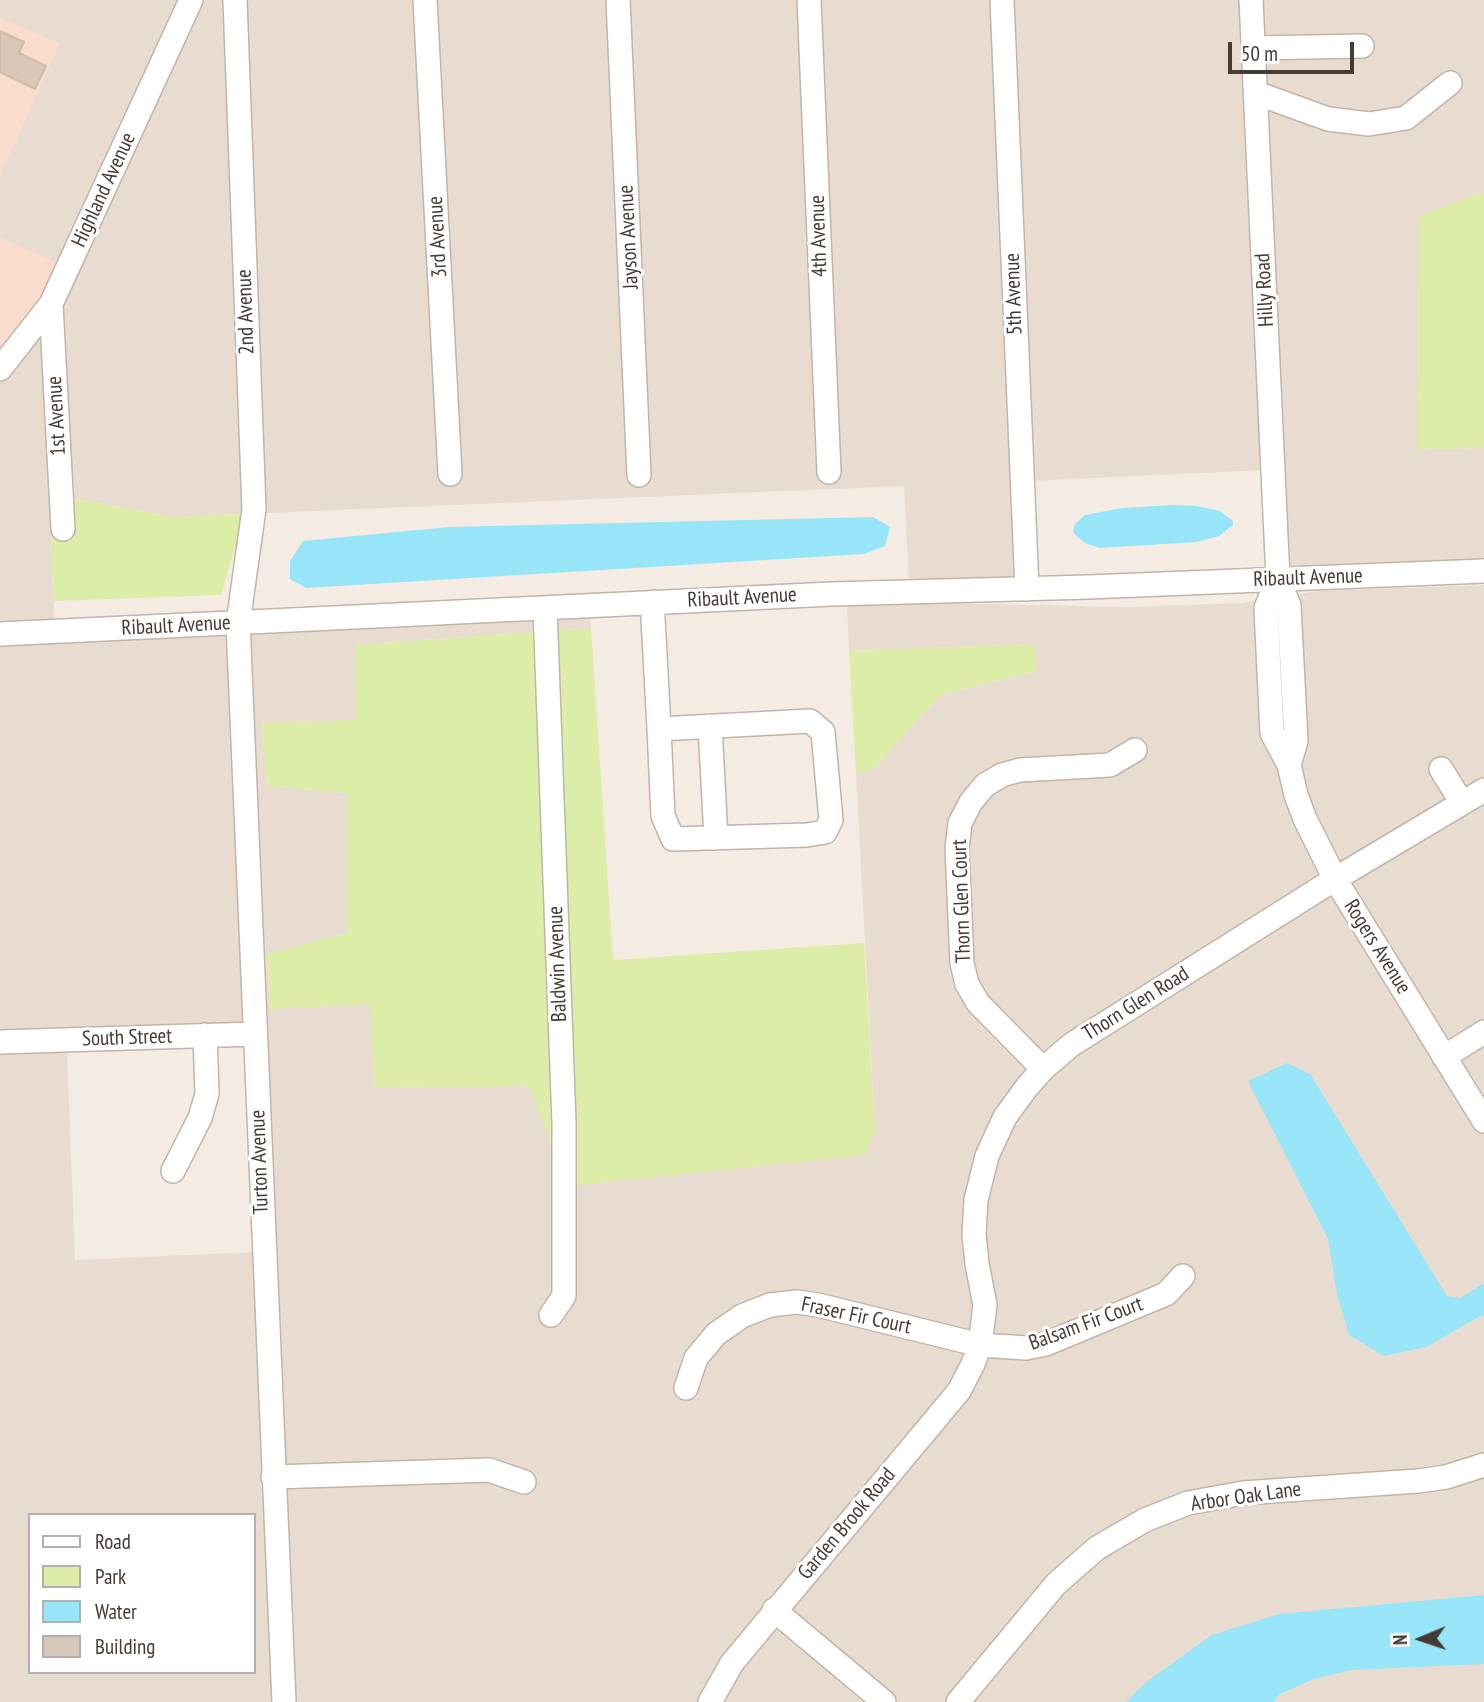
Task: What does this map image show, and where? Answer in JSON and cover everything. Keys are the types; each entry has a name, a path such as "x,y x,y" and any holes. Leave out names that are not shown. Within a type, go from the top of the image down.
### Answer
{"street":[{"name":"Highland Avenue","path":"0,369 51,304 191,0"},
{"name":"2nd Avenue","path":"235,0 254,509 237,623"},
{"name":"3rd Avenue","path":"425,0 450,474"},
{"name":"Jayson Avenue","path":"618,0 639,475"},
{"name":"4th Avenue","path":"809,0 829,472"},
{"name":"5th Avenue","path":"1002,0 1027,589"},
{"name":"Hilly Road","path":"1251,0 1278,579"},
{"path":"1254,47 1362,46"},
{"path":"1256,93 1328,120 1369,124 1406,117 1450,83"},
{"name":"1st Avenue","path":"51,304 63,529"},
{"name":"Ribault Avenue","path":"0,634 832,594 1484,571"},
{"name":"Rogers Avenue","path":"1278,579 1266,608 1272,733 1289,765 1305,819 1335,879 1484,1121"},
{"path":"653,602 663,816 673,839 807,835 825,832 831,820 823,732 810,721 659,729"},
{"name":"Baldwin Avenue","path":"545,608 564,1123 564,1296 551,1315"},
{"name":"Turton Avenue","path":"237,623 284,1702"},
{"path":"710,726 716,838"},
{"name":"Thorn Glen Court","path":"1043,1069 978,1003 967,984 961,950 957,848 960,823 971,802 985,785 1002,775 1020,770 1110,765 1135,750"},
{"path":"1441,769 1462,803"},
{"name":"Thorn Glen Road","path":"980,1345 985,1305 976,1254 976,1200 987,1156 1005,1117 1043,1069 1071,1045 1335,879 1484,790"},
{"path":"1444,1057 1484,1032"},
{"name":"South Street","path":"0,1042 255,1034"},
{"path":"173,1171 200,1118 207,1094 205,1035"},
{"name":"Balsam Fir Court","path":"980,1345 1026,1348 1046,1344 1166,1294 1183,1276"},
{"name":"Fraser Fir Court","path":"686,1388 696,1358 716,1334 742,1316 769,1305 797,1302 818,1305 980,1345"},
{"name":"Garden Brook Road","path":"710,1702 732,1662 959,1391 980,1345"},
{"name":"Arbor Oak Lane","path":"958,1702 1056,1584 1097,1548 1145,1520 1188,1503 1243,1493 1418,1482 1446,1477 1484,1465"},
{"path":"273,1477 489,1471 524,1482"},
{"path":"774,1610 884,1702"}],"shaded area":[{"path":"0,0 1484,0 1484,192 1419,216 1418,449 1484,448 1484,560 1269,566 1266,470 1028,481 1032,579 909,584 904,486 173,517 76,499 77,537 50,539 55,623 0,625 0,355 58,264 0,238 0,175 59,44 0,18"},
{"path":"0,18 59,44 0,175"},
{"path":"0,238 58,263 33,314 0,355"},
{"path":"1484,585 1484,1702 0,1702 0,643 591,613 591,628 356,645 357,721 262,724 267,786 347,793 347,933 268,954 371,1004 376,1088 529,1086 875,1130 856,773 873,769 940,695 1037,671 1033,644 849,651 847,601 1128,607 1241,603 1317,591","holes":["249,1040 257,1252 75,1260 67,1048"]}],"green space":[{"path":"1484,192 1484,448 1418,449 1419,216"},
{"path":"75,499 173,517 245,514 221,595 54,601 50,539 77,536"},
{"path":"591,628 613,960 864,943 875,1130 865,1155 567,1186 529,1086 375,1088 370,1004 270,1009 267,954 347,933 347,793 267,786 262,723 357,720 355,645"},
{"path":"1034,644 1037,671 940,695 873,769 856,773 849,651"}],"water":[{"path":"1174,505 1220,511 1233,521 1233,525 1219,536 1197,542 1099,548 1085,543 1073,530 1075,524 1085,515 1122,508"},
{"path":"873,517 890,527 885,546 864,554 306,588 290,579 290,561 303,541 449,527"},
{"path":"1287,1063 1310,1074 1447,1296 1460,1298 1484,1283 1484,1314 1426,1347 1384,1356 1349,1335 1337,1294 1328,1239 1248,1081"},
{"path":"1484,1595 1484,1664 1350,1670 1314,1679 1280,1694 1273,1702 1126,1702 1149,1680 1212,1635 1279,1614"}],"building":[{"path":"0,31 24,42 19,53 46,66 35,89 0,72"}]}
